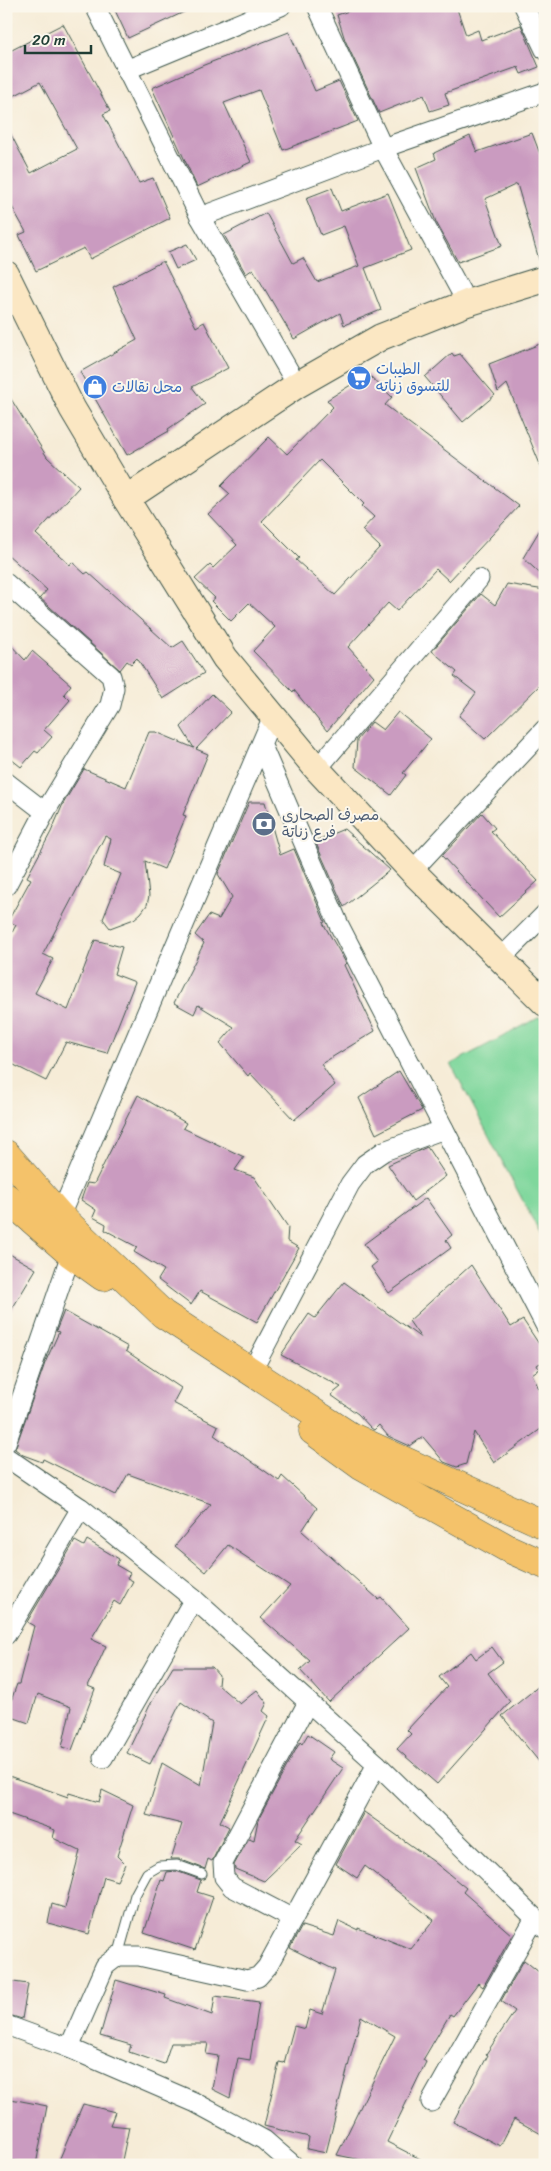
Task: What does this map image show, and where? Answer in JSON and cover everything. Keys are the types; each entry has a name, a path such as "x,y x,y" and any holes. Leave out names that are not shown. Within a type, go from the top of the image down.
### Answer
{"main road":[{"path":"6,1154 60,1216 163,1314 350,1436 545,1525"},
{"path":"6,1197 71,1254 360,1466 507,1548 545,1565"}],"street":[{"path":"95,6 200,217 297,385"},
{"path":"126,70 281,6"},
{"path":"317,6 383,148 467,303"},
{"path":"524,6 545,50"},
{"path":"200,217 383,148 545,92"},
{"path":"6,274 72,408 225,658 317,769 412,871 545,1003"},
{"path":"126,499 297,385 382,337 467,303 545,279"},
{"path":"317,769 479,580"},
{"path":"6,583 110,676 114,688 110,705 45,812 6,886"},
{"path":"60,1216 274,716"},
{"path":"412,871 545,729"},
{"path":"262,746 339,925 545,1325"},
{"path":"6,782 45,812"},
{"path":"500,959 545,914"},
{"path":"252,1372 350,1184 366,1164 384,1151 444,1129"},
{"path":"6,1443 71,1254"},
{"path":"6,1457 81,1508 194,1599 376,1764 540,1923 431,2102"},
{"path":"6,1634 81,1508"},
{"path":"103,1758 194,1599"},
{"path":"293,1919 232,1887 224,1878 223,1863 308,1702"},
{"path":"69,2048 105,1966 118,1956 139,1956 247,1980 258,1977 267,1967 376,1764"},
{"path":"6,2025 69,2048 194,2102 264,2140 292,2165"}],"lane":[{"path":"118,1956 135,1895 146,1873 160,1866 177,1865 202,1874"}],"green space":[{"path":"540,1017 545,1022 545,1243 451,1064"}],"building":[{"path":"113,6 197,6 128,38"},
{"path":"363,6 456,6 466,35 478,30 481,40 521,25 539,67 521,74 518,67 445,93 449,105 430,111 424,95 379,113 345,40 337,15"},
{"path":"63,24 110,111 103,114 139,183 153,178 170,218 90,259 84,248 36,271 19,235 26,232 6,196 6,125 31,173 77,149 40,82 6,100 6,53"},
{"path":"289,32 315,91 339,81 358,121 283,150 259,90 224,103 251,162 197,187 152,88 204,65"},
{"path":"532,133 545,167 545,262 540,263 517,184 485,199 502,246 458,262 436,222 416,168 436,159 434,153 470,136 477,152"},
{"path":"332,188 341,211 388,193 411,250 365,268 381,310 344,325 340,313 294,339 253,269 246,274 224,235 266,213 293,263 303,258 317,282 359,266 344,226 321,235 306,198"},
{"path":"187,244 196,260 176,269 168,252"},
{"path":"163,261 196,327 204,322 228,368 192,387 205,404 168,429 169,431 127,455 80,372 137,340 113,287"},
{"path":"545,342 544,474 507,384 498,392 489,364"},
{"path":"452,353 454,356 460,354 495,395 463,422 425,377"},
{"path":"368,374 392,397 385,405 519,506 449,581 436,569 397,611 388,603 348,647 374,676 327,731 294,690 293,692 253,651 275,627 249,603 231,621 211,601 215,598 195,579 210,565 213,568 237,545 208,514 230,494 221,486 269,437 287,454 333,407 327,400","holes":["320,460 364,504 362,506 374,517 362,530 380,547 335,595 296,560 299,558 262,521"]},
{"path":"6,391 47,457 79,487 36,534 70,565 72,562 85,574 88,572 172,648 183,641 204,673 163,699 137,658 131,664 127,661 120,670 40,598 47,590 6,553"},
{"path":"545,521 545,578 523,558"},
{"path":"507,584 545,590 545,680 485,739 459,716 476,693 454,676 457,672 432,651 481,594 495,605"},
{"path":"6,640 25,660 32,651 71,685 64,694 70,700 44,730 52,737 38,753 35,751 21,767 6,755"},
{"path":"212,694 231,712 196,749 208,754 183,815 186,816 164,869 145,861 149,896 147,905 134,919 110,928 103,919 121,874 104,867 111,839 105,836 43,954 53,959 35,993 68,1010 95,940 122,947 114,974 135,982 107,1053 66,1042 46,1081 6,1061 6,944 16,925 8,921 31,879 27,877 51,832 63,804 84,769 126,787 149,732 156,732 194,748 181,727"},
{"path":"398,712 431,739 403,773 406,775 391,795 355,767 357,740 372,722 383,730"},
{"path":"249,802 265,802 280,855 294,849 325,922 323,923 346,963 344,965 375,1031 321,1064 335,1085 294,1120 250,1073 248,1076 220,1043 234,1027 198,1005 194,1014 174,1003 204,943 195,935 209,915 219,919 232,897 218,874"},
{"path":"482,813 495,828 491,831 538,881 499,917 442,856"},
{"path":"344,829 390,870 344,907 315,841"},
{"path":"399,1071 422,1110 376,1134 359,1098"},
{"path":"138,1095 186,1123 183,1128 244,1157 235,1170 254,1177 288,1227 287,1241 299,1248 257,1322 200,1291 191,1305 158,1280 164,1270 134,1252 137,1247 105,1230 106,1224 93,1217 96,1210 81,1200 87,1183 94,1184"},
{"path":"427,1147 446,1176 413,1201 388,1165"},
{"path":"426,1198 452,1235 446,1240 451,1248 389,1293 371,1267 377,1262 364,1244"},
{"path":"6,1252 36,1269 6,1319"},
{"path":"471,1265 511,1327 523,1320 545,1353 545,1360 537,1365 539,1369 532,1374 545,1401 545,1426 494,1463 474,1432 466,1464 457,1467 444,1462 423,1437 410,1446 388,1436 379,1425 374,1430 358,1414 331,1395 341,1387 281,1355 309,1314 315,1318 344,1282 421,1338 409,1321"},
{"path":"64,1311 128,1347 126,1351 181,1388 173,1403 218,1426 214,1435 279,1481 282,1476 317,1508 302,1531 378,1599 381,1597 409,1628 329,1702 300,1670 310,1661 261,1618 290,1586 228,1545 206,1572 175,1546 211,1504 128,1474 116,1495 43,1459 42,1462 23,1455 15,1449 45,1363 59,1332 56,1331"},
{"path":"87,1540 119,1559 116,1565 130,1573 127,1578 133,1581 120,1605 114,1601 91,1639 106,1646 88,1686 95,1689 72,1750 62,1747 71,1707 38,1694 29,1723 6,1715 17,1684 19,1684 34,1626 27,1622 75,1541 84,1546"},
{"path":"492,1647 503,1662 488,1673 510,1702 437,1784 397,1749 411,1734 407,1730 447,1687 439,1677 471,1652 476,1659"},
{"path":"173,1667 212,1667 219,1675 218,1685 240,1704 257,1690 267,1703 263,1711 269,1716 220,1822 229,1827 212,1861 208,1859 205,1869 179,1859 171,1859 182,1824 146,1815 162,1763 201,1786 212,1723 181,1702 150,1764 127,1753 150,1705"},
{"path":"545,1681 545,1769 502,1716"},
{"path":"308,1734 334,1752 329,1759 343,1768 295,1840 302,1844 264,1881 235,1869 234,1865 249,1838 254,1840 258,1820 300,1742 302,1744"},
{"path":"6,1775 68,1797 69,1793 99,1802 102,1790 133,1805 117,1856 125,1864 117,1881 104,1877 89,1934 48,1923 52,1904 65,1908 80,1851 53,1838 55,1830 6,1813"},
{"path":"364,1812 433,1861 466,1888 463,1892 512,1935 483,1987 478,1983 453,2016 450,2014 423,2060 426,2062 387,2142 432,2165 369,2165 371,2162 337,2155 395,2036 361,2016 326,2153 307,2149 309,2137 264,2126 279,2062 284,2063 294,2026 305,2029 310,2010 322,2014 335,1970 290,1948 302,1926 334,1936 339,1921 358,1930 358,1928 411,1949 434,1920 365,1866 357,1878 336,1864"},
{"path":"176,1871 201,1880 197,1892 213,1897 195,1950 144,1933 161,1880 164,1881 167,1872"},
{"path":"524,1960 545,1977 545,2136 514,2119 500,2146 453,2122 488,2055 486,2054 515,2011 501,2001"},
{"path":"116,1980 166,1995 165,1998 212,2015 215,1996 259,2002 250,2060 238,2058 230,2098 212,2089 218,2056 206,2054 208,2043 171,2043 164,2064 129,2052 131,2045 100,2036"},
{"path":"6,1981 28,1984 22,2019 6,2014"},
{"path":"6,2098 47,2106 36,2165 6,2159"},
{"path":"83,2104 115,2112 110,2125 129,2127 121,2165 57,2165"}],"place":[{"name":"الطيبات للتسوق زناته","path":"359,378"},
{"name":"محل نقالات","path":"95,387"},
{"name":"مصرف الصحارى فرع زناتة","path":"264,824"}]}
